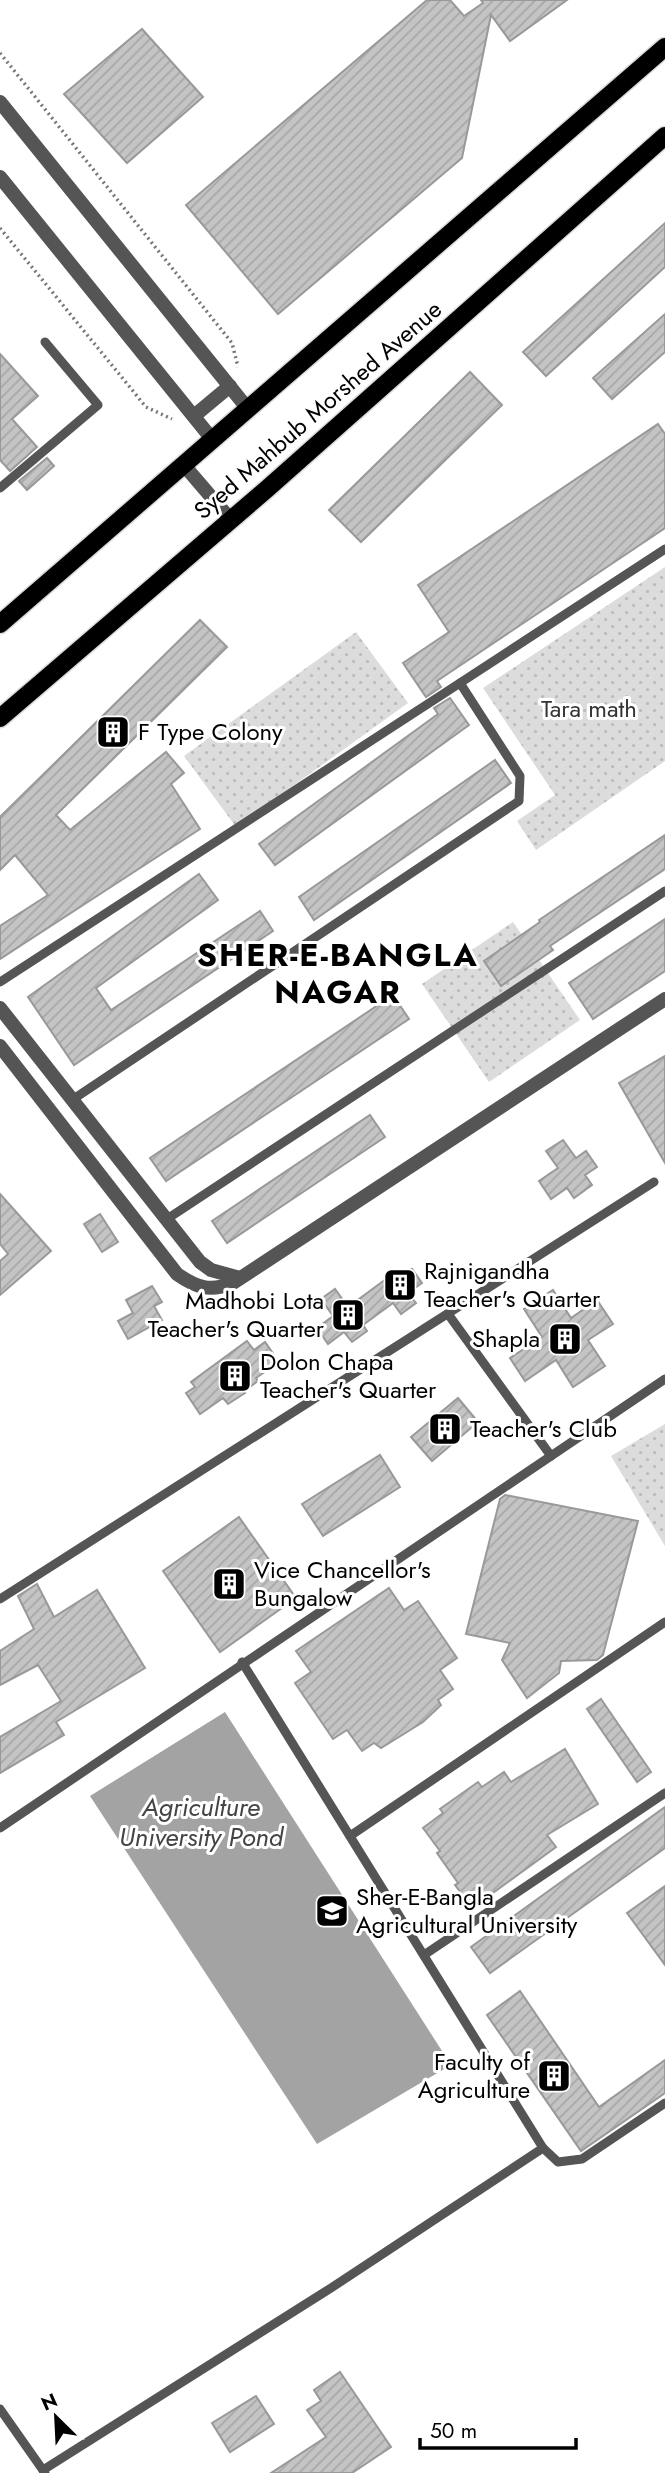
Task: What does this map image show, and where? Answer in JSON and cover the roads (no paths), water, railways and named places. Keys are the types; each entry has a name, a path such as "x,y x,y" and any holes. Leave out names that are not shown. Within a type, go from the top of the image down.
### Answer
{"main road":[{"name":"Syed Mahbub Morshed Avenue","path":"0,624 665,47"},
{"name":"Syed Mahbub Morshed Avenue","path":"0,718 231,520 665,136"}],"street":[{"path":"0,102 248,409"},
{"path":"0,177 212,439"},
{"path":"194,416 230,387"},
{"path":"183,464 231,520"},
{"path":"0,1046 177,1274 199,1288 218,1290 665,999"},
{"path":"0,1007 200,1262 211,1270 240,1278"},
{"path":"21,1072 39,1058"}],"lane":[{"path":"0,488 98,405 45,342"},
{"path":"0,982 665,549"},
{"path":"72,1100 519,800 520,775 460,683"},
{"path":"167,1219 665,891"},
{"path":"0,1599 654,1182"},
{"path":"448,1314 551,1456"},
{"path":"0,1828 242,1662 665,1379"},
{"path":"350,1836 665,1622"},
{"path":"242,1662 543,2148 558,2162 582,2159 665,2103"},
{"path":"424,1955 665,1793"},
{"path":"0,2409 44,2471 331,2288 543,2148"}],"water":[{"name":"Agriculture University Pond","path":"225,1712 451,2065 317,2144 90,1796"}],"place":[{"name":"F Type Colony","path":"113,732"},
{"name":"Rajnigandha Teacher's Quarter","path":"400,1285"},
{"name":"Madhobi Lota Teacher's Quarter","path":"348,1315"},
{"name":"Shapla","path":"565,1339"},
{"name":"Dolon Chapa Teacher's Quarter","path":"235,1376"},
{"name":"Teacher's Club","path":"445,1429"},
{"name":"Vice Chancellor's Bungalow","path":"229,1584"},
{"name":"Sher-E-Bangla Agricultural University","path":"332,1911"},
{"name":"Faculty of Agriculture","path":"554,2076"}],"district":[{"name":"SHER-E-BANGLA NAGAR","path":"338,974"}],"park label":[{"name":"Tara math","path":"589,709"}]}
